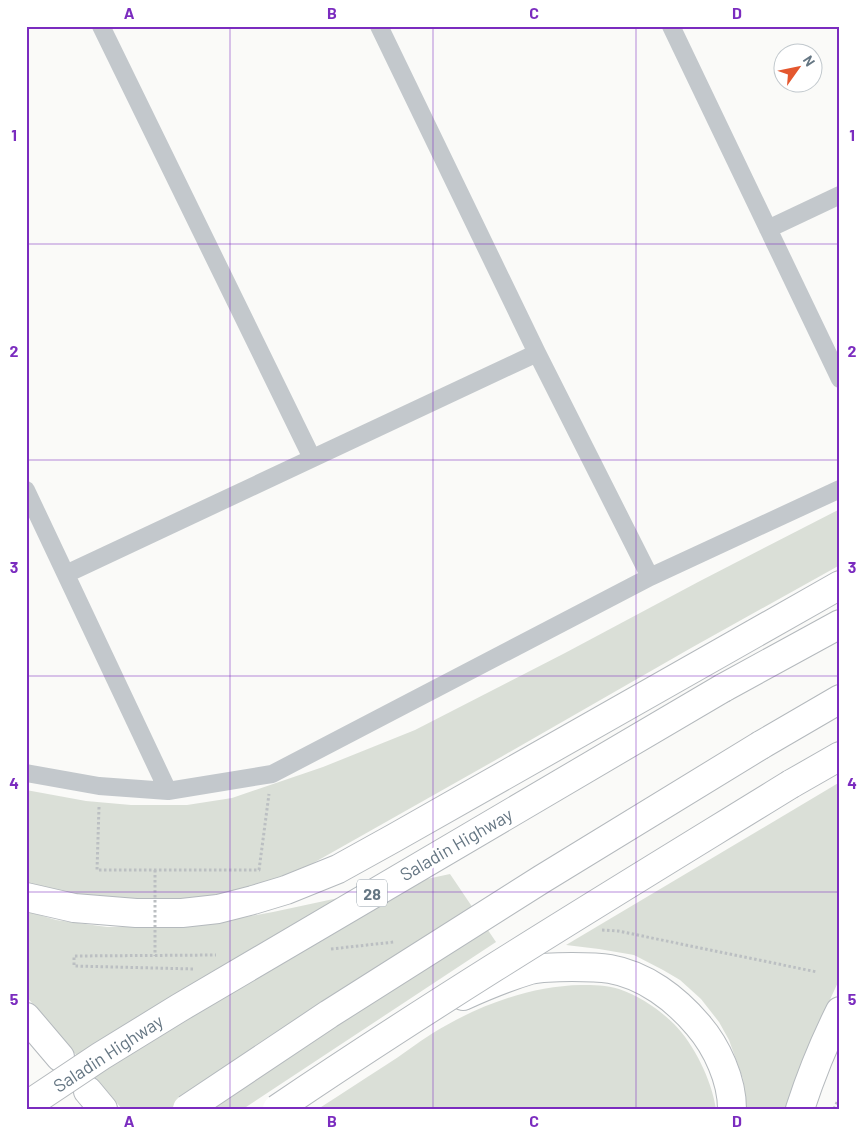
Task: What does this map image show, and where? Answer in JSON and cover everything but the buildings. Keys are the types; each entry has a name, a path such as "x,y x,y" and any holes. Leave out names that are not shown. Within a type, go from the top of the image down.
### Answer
{"highway":[{"path":"26,897 74,908 136,913 182,913 218,909 286,890 338,869 840,585"},
{"name":"Saladin Highway","path":"26,1106 101,1056 188,1002 723,688 840,624"},
{"path":"187,1109 329,1014 542,879 840,698"},
{"path":"277,1109 351,1058 525,948 791,784 840,756"},
{"path":"416,1017 490,984 532,970 584,967 610,969 631,975 646,982 678,1003 705,1033 722,1064 728,1084 732,1109"},
{"path":"800,1109 829,1033 840,1011"},
{"path":"26,1017 60,1057"}],"street":[{"path":"100,26 312,458"},
{"path":"379,26 537,353 650,577"},
{"path":"671,26 840,379"},
{"path":"768,229 840,195"},
{"path":"66,574 537,353"},
{"path":"26,773 99,786 168,791 272,774 650,577 840,488"},
{"path":"26,490 168,791"}],"path":[{"path":"99,786 97,870 259,870 272,774"},
{"path":"155,870 155,956"},
{"path":"618,931 817,972"},
{"path":"326,949 402,942"},
{"path":"199,969 74,966 74,956 208,956"},
{"path":"834,1109 840,1096"}],"shaded area":[{"path":"840,509 840,565 285,879 200,899 89,900 26,887 26,790 86,801 131,805 187,805 232,798 323,767 415,730"},
{"path":"840,782 840,978 808,1047 786,1109 746,1109 743,1079 729,1040 719,1022 701,999 680,980 634,955 566,945"},
{"path":"450,874 496,942 243,1109 122,1109 26,996 26,911 56,920 107,927 195,926 273,912"},
{"path":"581,985 605,986 619,989 641,999 668,1018 695,1052 711,1087 716,1109 318,1109 433,1033 467,1014 504,999 542,989"}]}
